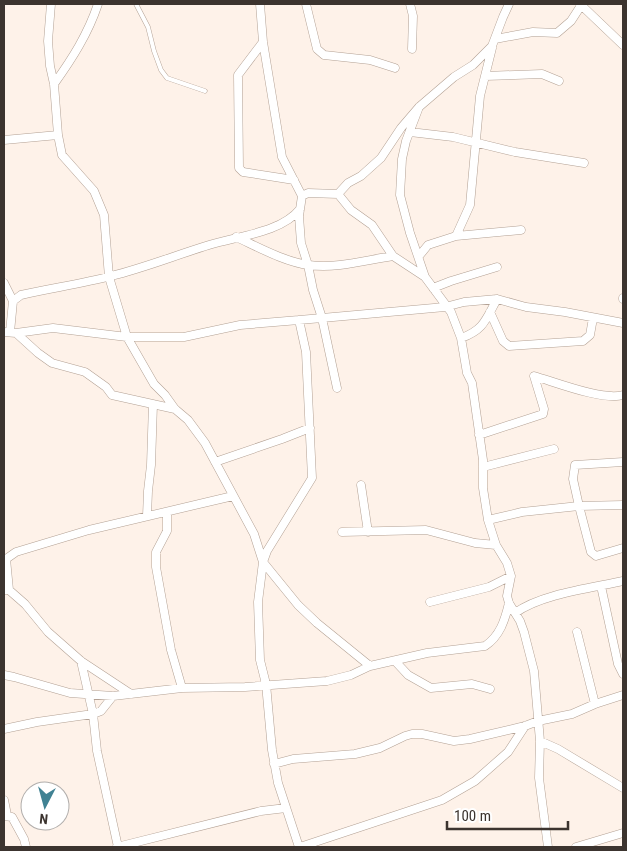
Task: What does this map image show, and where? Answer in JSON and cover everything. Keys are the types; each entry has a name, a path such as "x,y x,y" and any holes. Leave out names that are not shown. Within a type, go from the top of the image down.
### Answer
{"street":[{"path":"50,4 48,41 58,135 62,155 94,191 104,214 109,277 127,337 154,384 175,409 188,420 205,443 254,534 263,562 304,611 370,666"},
{"path":"54,84 71,60 90,26 98,4"},
{"path":"260,4 263,42 282,157 302,196 300,209 301,243 322,318 337,388"},
{"path":"306,4 317,49 324,55 370,60 395,68"},
{"path":"410,4 413,16 412,48"},
{"path":"456,236 470,206 480,96 493,43 502,17 509,4"},
{"path":"338,194 348,183 361,176 381,158 401,128 419,107 454,77 474,65 493,43 532,32 558,32 570,21 581,4 623,45"},
{"path":"263,42 238,75 239,168 243,172 294,180"},
{"path":"485,76 542,74 559,81"},
{"path":"419,107 402,159 400,195 410,233 425,277 451,312 461,338 466,373 472,383 488,520 496,545 507,563 511,576 507,591 509,603 524,632 534,671 540,741 539,778 548,847"},
{"path":"410,132 453,137 515,152 584,163"},
{"path":"4,140 58,135"},
{"path":"302,196 308,193 338,194 351,210 372,225 393,256 425,277"},
{"path":"13,301 21,295 109,277 208,245 235,237 254,234 293,218 300,209"},
{"path":"419,256 428,245 456,236 521,230"},
{"path":"235,237 290,260 308,265 332,266 393,256"},
{"path":"433,288 498,267"},
{"path":"4,283 13,301 10,332"},
{"path":"10,332 53,328 127,337 184,337 240,325 446,307 464,302 497,300 623,324"},
{"path":"461,338 474,334 484,324 497,300"},
{"path":"490,312 503,341 509,346 583,341 590,335 593,318"},
{"path":"299,320 306,352 312,478 267,551 263,562 258,602 260,660 266,684 274,764 278,783 299,847 442,800 474,781 508,752 525,726"},
{"path":"10,332 52,363 85,372 106,387 112,395 175,409"},
{"path":"479,435 543,414 544,409 534,376 589,393 620,396 623,394"},
{"path":"147,516 153,404"},
{"path":"215,462 310,428"},
{"path":"483,467 554,449"},
{"path":"623,462 575,464 572,479 591,552 596,556 623,548"},
{"path":"361,485 368,532"},
{"path":"6,558 16,552 38,545 147,516 233,496"},
{"path":"488,520 522,512 579,506 623,505"},
{"path":"167,512 167,531 156,552 156,567 172,650 182,688"},
{"path":"342,532 426,530 476,543 496,545"},
{"path":"4,550 6,558 6,590 25,604 48,632 81,661 131,694"},
{"path":"430,602 489,587 511,576"},
{"path":"515,613 542,600 623,581"},
{"path":"601,586 618,664 623,674"},
{"path":"4,675 70,693 113,696 182,688 246,687 266,684 327,681 351,675 370,666 427,653 485,646 492,642 499,634 509,603"},
{"path":"577,632 595,704"},
{"path":"81,661 93,714 97,751 118,847 261,811 286,808"},
{"path":"395,661 408,675 431,688 472,684 490,689"},
{"path":"274,764 293,758 355,754 380,748 412,734 422,734 454,741 470,739 572,714 623,695"},
{"path":"4,729 93,714 101,711 113,696"},
{"path":"540,741 558,749 623,788"},
{"path":"4,800 5,815 12,817 18,826 26,847"},
{"path":"576,847 623,833"}],"lane":[{"path":"136,4 148,27 154,51 167,78 205,91"}]}
